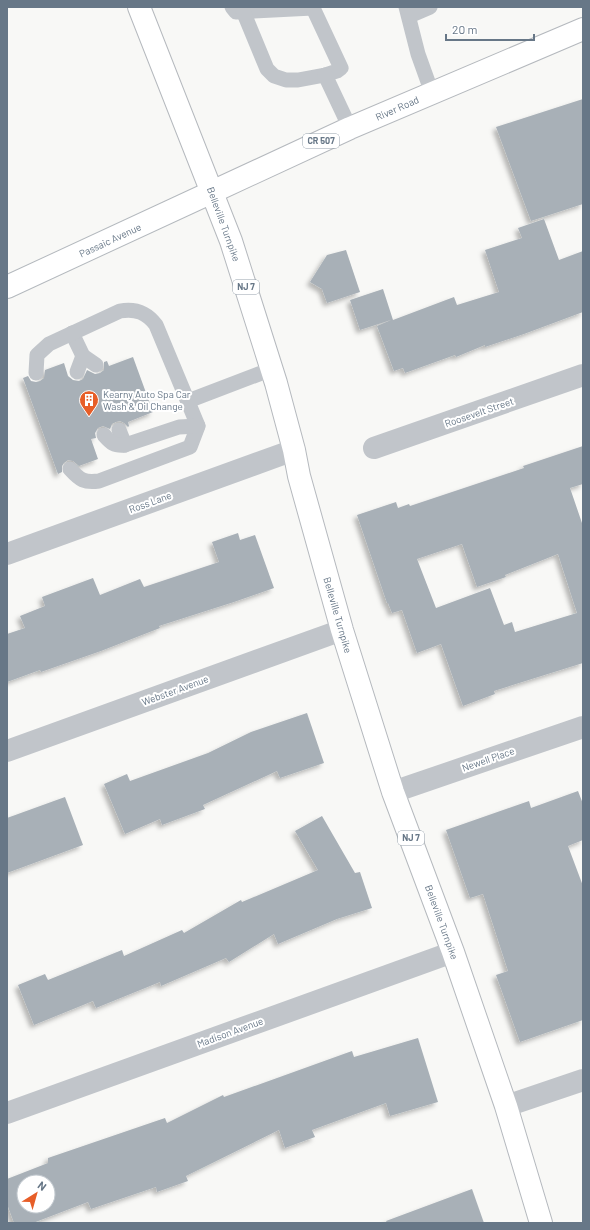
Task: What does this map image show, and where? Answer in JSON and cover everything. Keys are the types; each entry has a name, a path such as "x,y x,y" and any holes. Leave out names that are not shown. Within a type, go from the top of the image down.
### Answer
{"main road":[{"name":"Belleville Turnpike","path":"139,7 231,241 272,369 294,450 299,476 342,630 393,792 453,952 506,1106 541,1223"},
{"name":"River Road","path":"212,192 350,128 583,29"},
{"name":"Passaic Avenue","path":"7,287 212,192"}],"street":[{"name":"Roosevelt Street","path":"374,448 583,375"},
{"name":"Ross Lane","path":"7,554 294,450"},
{"name":"Webster Avenue","path":"7,751 342,630"},
{"name":"Newell Place","path":"393,792 583,727"},
{"name":"Madison Avenue","path":"7,1113 453,952"},
{"path":"506,1106 583,1080"}],"lane":[{"path":"430,7 407,11 418,54 432,93"},
{"path":"313,8 341,67 337,71 325,75 298,80 277,78 266,69 238,9 313,8"},
{"path":"325,75 350,128"},
{"path":"36,373 37,355 49,344 120,312 126,310 141,312 150,318 156,325 198,426 190,447 99,481 87,482 78,477 70,469"},
{"path":"72,333 83,356 96,365"},
{"path":"77,372 83,356"},
{"path":"188,401 272,369"},
{"path":"104,435 111,443 118,445 179,426 198,426"},
{"path":"119,430 125,444"}],"building":[{"path":"583,99 583,204 531,221 496,127"},
{"path":"544,219 559,260 583,251 583,312 524,334 485,347 485,345 456,357 455,355 405,373 403,368 394,371 377,326 391,320 360,330 350,300 383,289 393,320 454,297 457,305 499,292 485,250 522,238 518,228"},
{"path":"346,250 360,292 327,303 322,289 310,282 327,255"},
{"name":"Kearny Auto Spa Car Wash & Oil Change","path":"133,357 153,412 128,422 128,427 120,421 112,424 110,429 103,426 98,428 95,433 96,438 91,439 98,459 79,466 73,461 68,460 62,466 62,472 58,474 23,378 28,376 31,381 40,381 44,378 45,370 64,363 68,376 73,380 79,381 83,379 87,370 95,374 104,370 104,362 107,361 109,366"},
{"path":"583,446 583,484 570,488 583,526 583,663 494,691 495,694 463,706 441,644 417,653 402,610 392,613 387,603 357,515 396,502 398,508 409,504 410,506 524,468 523,466","holes":["462,544 477,587 506,577 505,575 558,554 577,613 515,632 512,622 504,625 490,588 436,608 417,559"]},
{"path":"238,533 240,540 255,535 274,588 159,626 160,628 101,651 7,682 7,634 25,628 20,616 45,606 42,597 93,578 100,595 140,579 144,587 219,562 212,542"},
{"path":"307,713 324,763 280,778 277,771 203,805 205,809 162,825 160,819 125,834 104,784 127,774 130,781 208,753 251,732"},
{"path":"578,791 583,804 583,840 568,846 583,886 583,1020 520,1042 496,975 508,971 483,894 470,898 446,830 529,801 531,808"},
{"path":"65,797 83,845 7,873 7,818"},
{"path":"322,816 355,873 360,872 372,908 337,919 278,944 274,934 229,962 226,958 161,986 160,982 96,1008 93,1001 34,1025 18,985 45,974 48,980 122,950 124,956 182,930 184,933 241,900 242,902 318,870 295,831"},
{"path":"418,1038 438,1102 390,1116 386,1103 312,1130 315,1137 285,1148 279,1130 186,1176 188,1181 157,1192 156,1187 91,1209 88,1202 33,1223 14,1223 7,1204 7,1179 16,1175 16,1214 56,1214 56,1174 20,1174 48,1163 48,1158 165,1118 167,1123 223,1095 224,1097 352,1051 354,1057"},
{"path":"472,1189 484,1223 387,1223 386,1221"}],"place":[{"name":"Kearny Auto Spa Car Wash & Oil Change","path":"89,417"}]}
